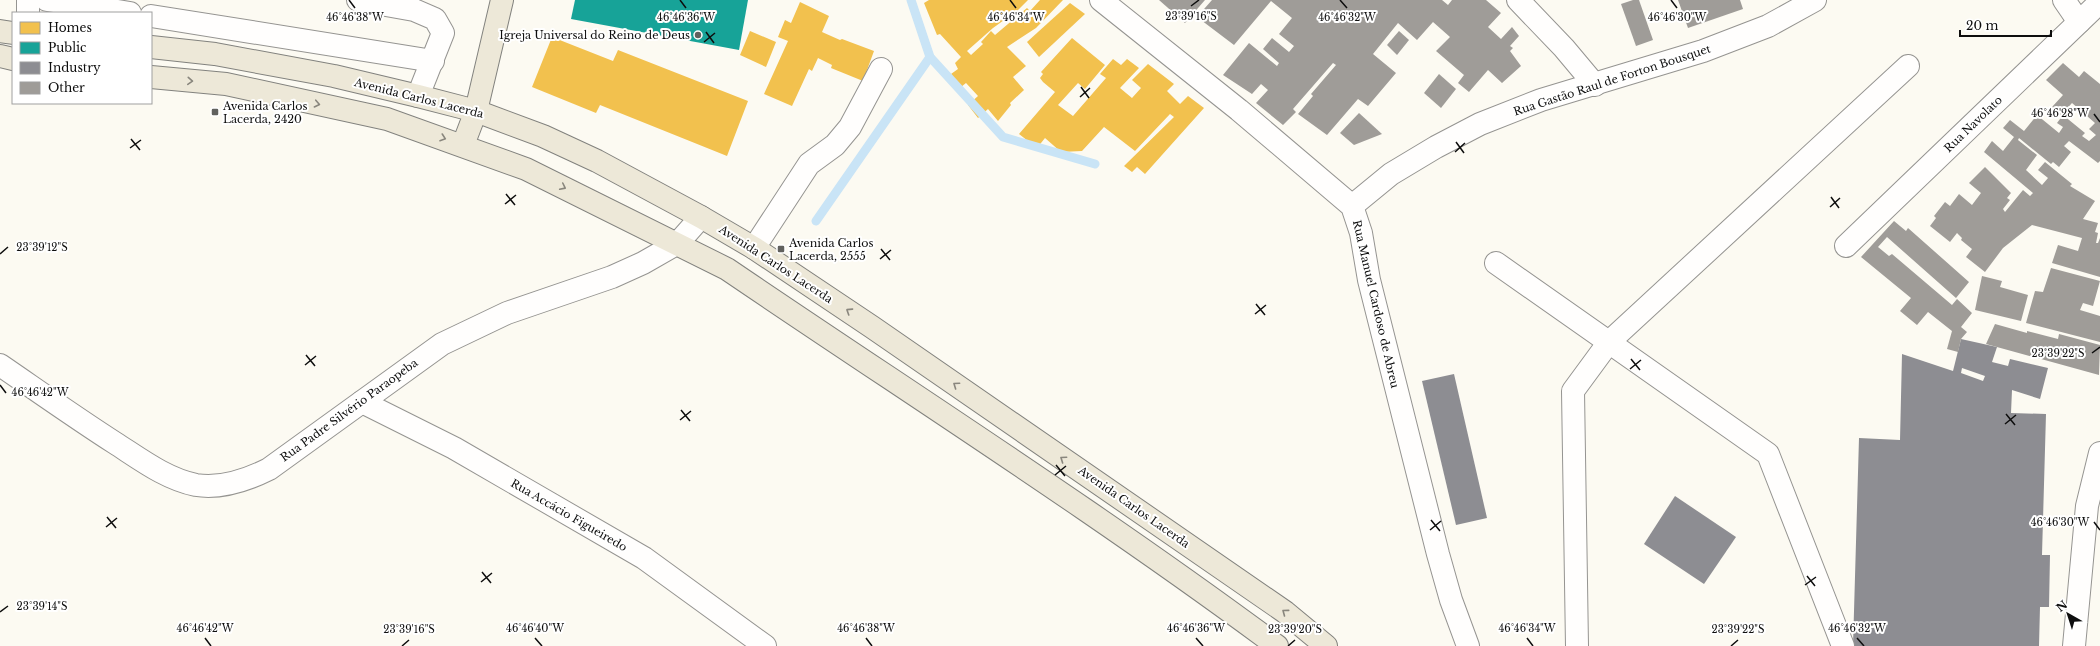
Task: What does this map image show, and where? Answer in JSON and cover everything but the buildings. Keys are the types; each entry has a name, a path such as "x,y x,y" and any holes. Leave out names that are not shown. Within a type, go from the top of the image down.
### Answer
{"main road":[{"path":"463,145 476,111 502,0"},
{"path":"0,31 12,33"},
{"name":"Avenida Carlos Lacerda","path":"152,47 215,54 334,76 418,96 476,111 543,136 597,161 701,217 754,248 872,327 1285,612 1326,646"},
{"path":"0,56 12,59"},
{"path":"152,77 226,84 387,119 463,145 526,169 678,243 727,269 1014,460 1118,531 1277,646"}],"street":[{"path":"28,0 28,12"},
{"path":"47,0 124,12"},
{"path":"358,0 414,10 435,19 443,33 418,96"},
{"name":"Rua Manuel Cardoso de Abreu","path":"1101,0 1239,110 1352,206 1361,233 1369,280 1438,554 1451,600 1468,646"},
{"path":"1518,0 1595,85"},
{"name":"Rua Gastão Raul de Forton Bousquet","path":"1352,206 1391,174 1436,147 1480,124 1541,100 1595,85 1710,48 1768,26 1815,0"},
{"path":"2064,0 2079,22"},
{"name":"Rua Navolato","path":"1846,246 2100,2"},
{"path":"152,16 433,61"},
{"path":"1577,646 1573,392 1609,342 1908,66"},
{"path":"754,248 809,164 835,145 850,127 881,69"},
{"name":"Rua Padre Silvério Paraopeba","path":"0,365 154,468 174,478 196,485 222,484 246,480 269,469 442,344 507,313 618,274 643,263 678,243 701,217"},
{"path":"1496,263 1768,454 1843,646"},
{"name":"Rua Accácio Figueiredo","path":"362,402 454,448 644,558 765,646"},
{"path":"2074,646 2087,506 2100,453"}],"waterway":[{"path":"816,221 930,57 911,0"},
{"path":"930,57 1003,137 1095,164"}],"place":[{"name":"Igreja Universal do Reino de Deus","path":"698,35"},
{"name":"Avenida Carlos Lacerda, 2420","path":"215,112"},
{"name":"Avenida Carlos Lacerda, 2555","path":"781,249"}]}
